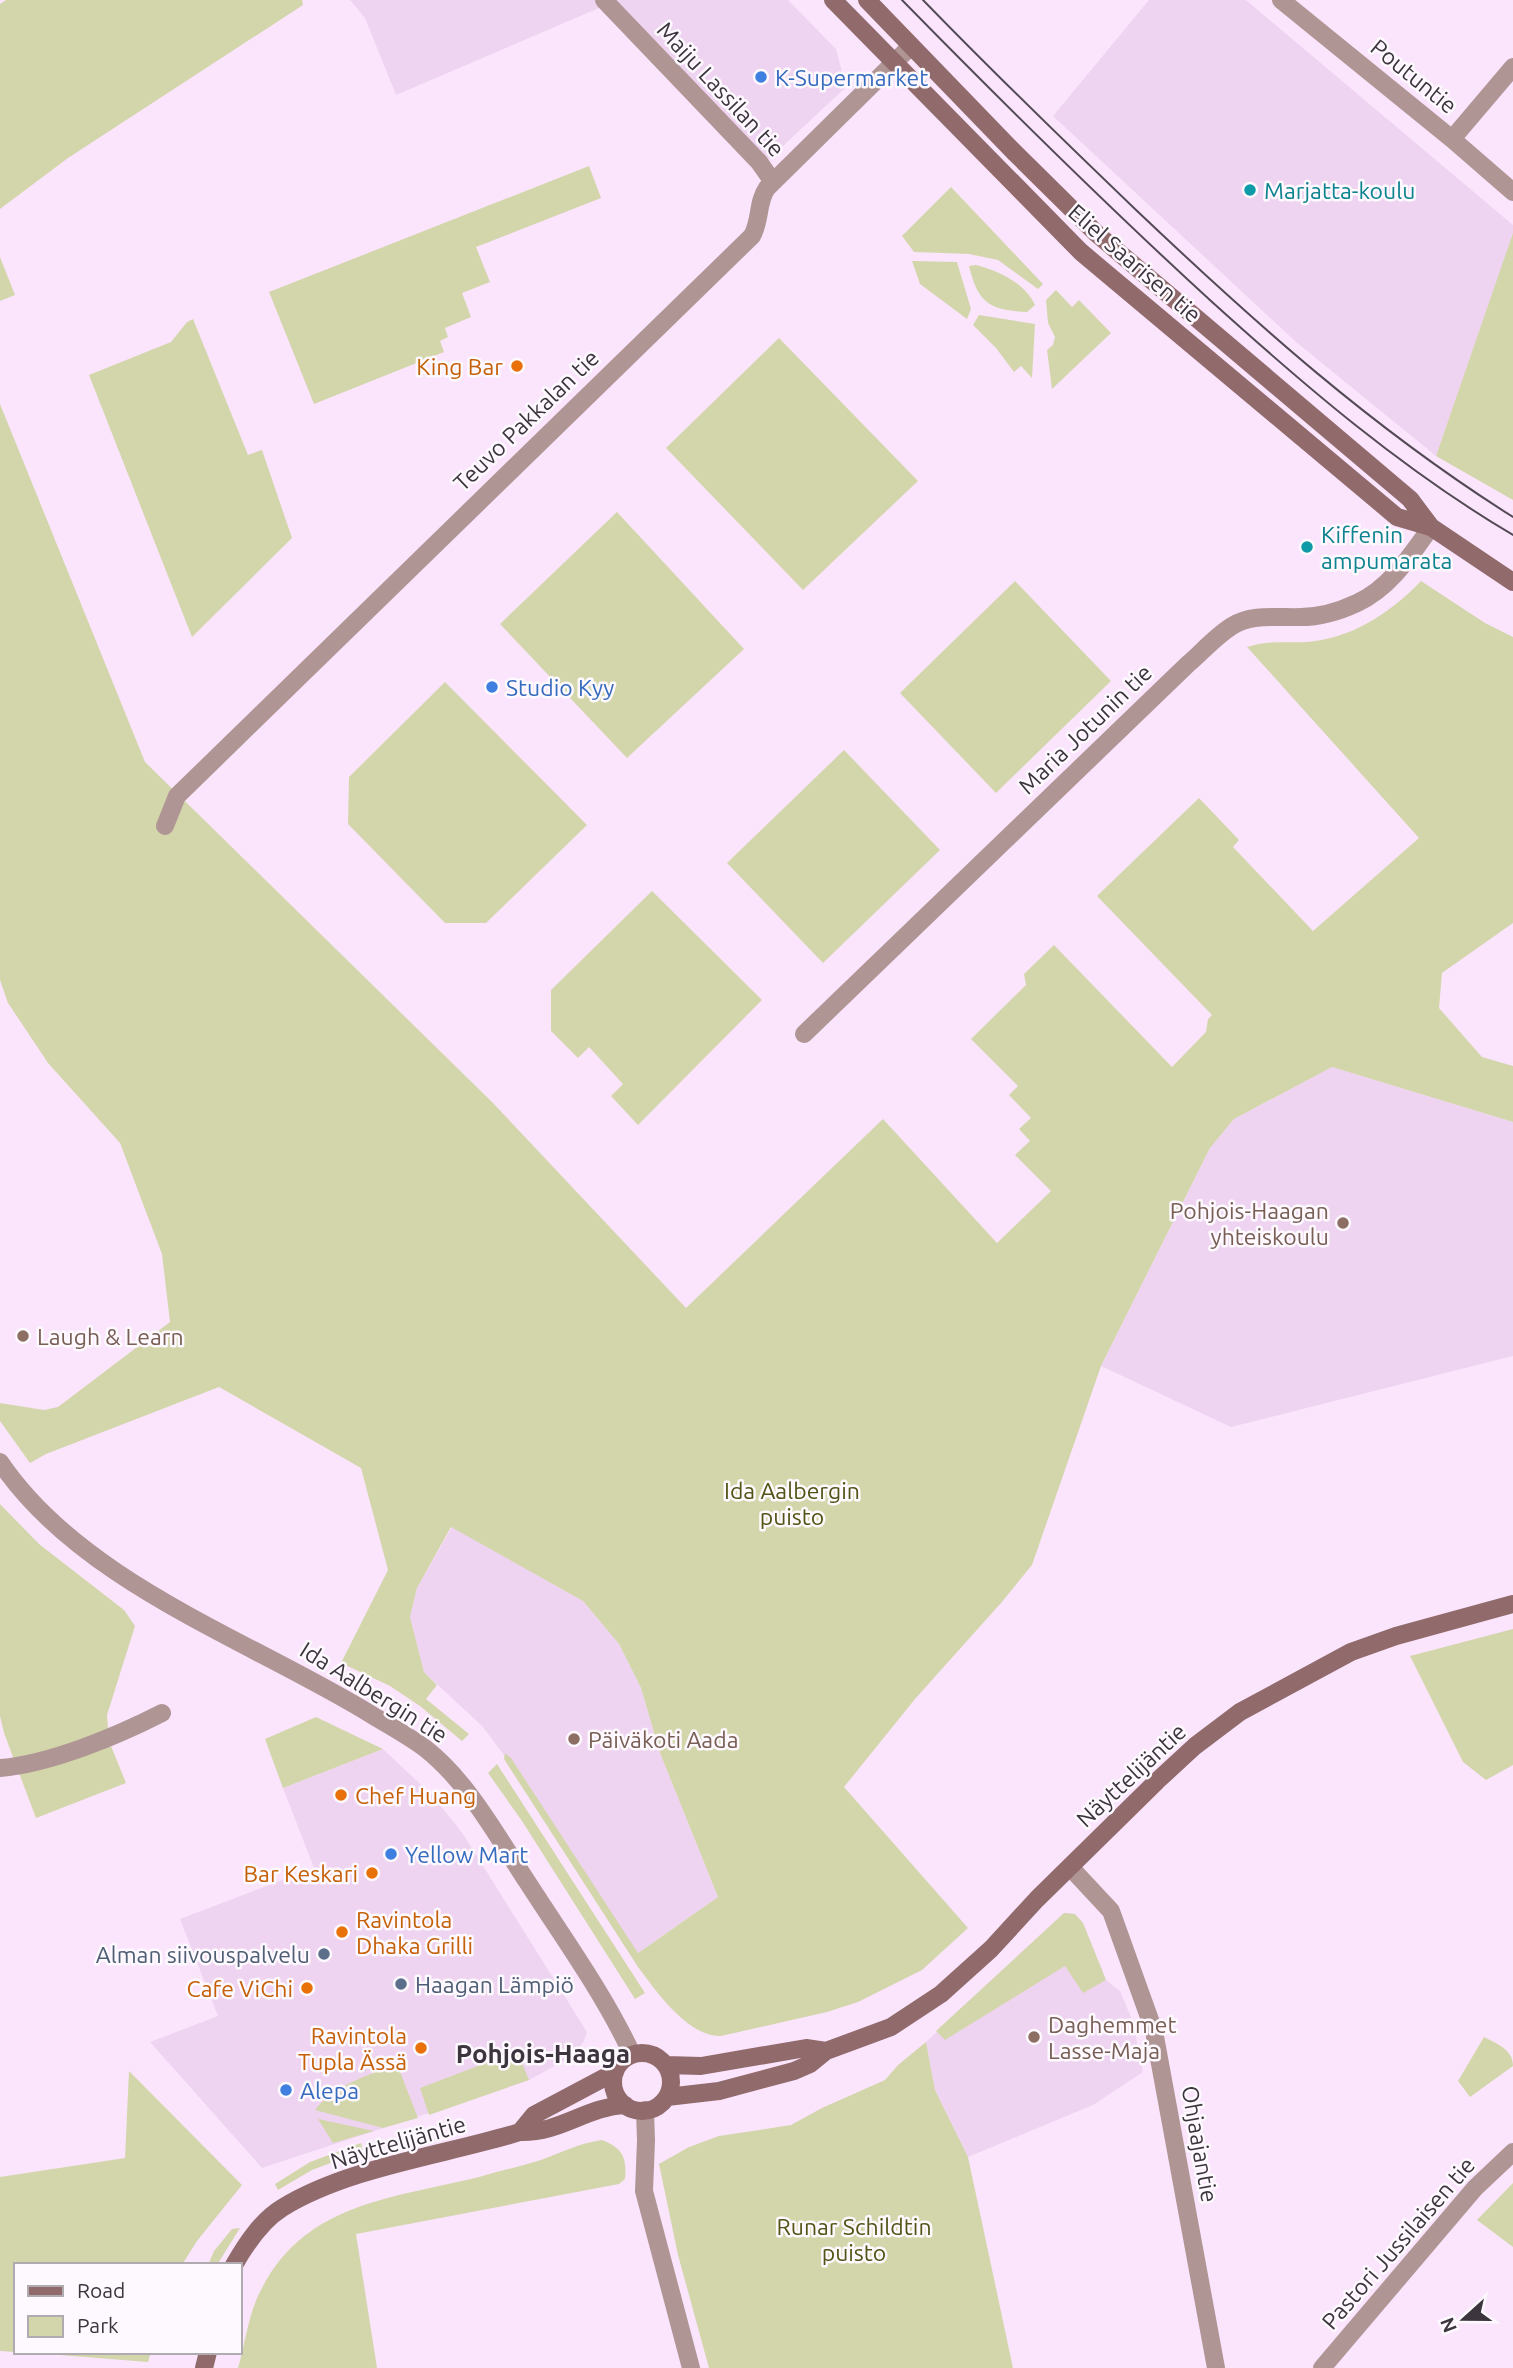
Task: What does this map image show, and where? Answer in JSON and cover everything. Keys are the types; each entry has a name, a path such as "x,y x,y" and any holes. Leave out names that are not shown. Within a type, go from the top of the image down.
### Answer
{"main road":[{"name":"Eliel Saarisen tie","path":"833,0 1081,252 1397,517 1431,527 1513,582"},
{"name":"Eliel Saarisen tie","path":"867,0 1097,234 1410,499 1431,527"},
{"name":"Näyttelijäntie","path":"235,2263 256,2231 281,2209 324,2188 366,2173 520,2132 541,2132 603,2107 625,2105 645,2110 659,2106 667,2097 747,2085 794,2071 810,2064 827,2051 891,2027 940,1994 991,1949 1037,1899 1157,1781 1195,1746 1240,1712 1351,1652 1396,1636 1513,1604"},
{"name":"Näyttelijäntie","path":"520,2132 534,2115 615,2072 621,2062 632,2054 653,2054 666,2065 701,2066 806,2048 827,2051"},
{"path":"666,2065 671,2083 667,2097"},
{"path":"615,2072 615,2089 625,2105"}],"street":[{"name":"Maiju Lassilan tie","path":"604,0 759,162 773,182"},
{"name":"Poutuntie","path":"1281,0 1513,192"},
{"name":"Teuvo Pakkalan tie","path":"165,825 177,796 752,236 758,225 762,195 911,46"},
{"path":"1452,139 1513,66"},
{"name":"Maria Jotunin tie","path":"804,1034 1188,664 1233,625 1249,619 1328,614 1358,603 1397,572 1431,527"},
{"name":"Ida Aalbergin tie","path":"0,1462 49,1520 94,1558 191,1615 340,1695 411,1738 439,1760 469,1797 525,1880 610,2011 632,2054"},
{"path":"0,1768 44,1759 113,1736 162,1713"},
{"name":"Ohjaajantie","path":"1070,1867 1111,1910 1154,2031 1216,2368"},
{"path":"645,2110 644,2191 691,2368"},
{"name":"Pastori Jussilaisen tie","path":"1322,2368 1475,2188 1513,2152"}],"shaded area":[{"path":"350,0 788,0 836,49 846,87 767,161 613,2 396,95 365,18"},
{"path":"1149,0 1246,0 1513,225 1513,235 1436,456 1296,342 1053,116"},
{"name":"Pohjois-Haagan yhteiskoulu","path":"1332,1067 1513,1122 1513,1356 1231,1427 1101,1366 1210,1148 1234,1119"},
{"name":"Päiväkoti Aada","path":"452,1527 583,1601 619,1644 641,1688 660,1753 718,1897 632,1957 504,1755 482,1726 424,1672 410,1617 417,1588"},
{"path":"383,1749 433,1796 463,1834 587,2032 573,2056 529,2080 262,2168 150,2042 218,2016 180,1919 314,1868 283,1788"},
{"name":"Daghemmet Lasse-Maja","path":"1064,1913 1075,1914 1083,1923 1106,1980 1120,1991 1133,2022 1143,2072 1093,2105 968,2157 935,2090 926,2042"}],"green space":[{"path":"6,0 302,0 303,5 68,158 0,209 0,4"},
{"path":"589,166 601,198 476,247 490,282 462,293 471,317 445,328 448,337 440,341 444,352 314,404 269,292"},
{"path":"951,187 1043,284 1038,289 998,260 969,254 914,252 902,236"},
{"path":"1513,233 1513,500 1436,456"},
{"path":"0,257 15,295 0,301"},
{"path":"912,261 957,262 971,309 967,319 920,284"},
{"path":"976,265 1018,284 1035,305 1027,312 1003,309 987,302 977,289 969,266"},
{"path":"1056,290 1072,307 1079,300 1111,333 1052,389 1047,350 1053,345 1055,337 1048,323 1046,300"},
{"path":"979,315 1035,324 1032,378 1021,366 1014,372 996,348 973,325"},
{"path":"193,319 248,455 262,450 292,538 192,637 89,375 171,342 187,322"},
{"path":"779,338 918,481 803,590 666,448"},
{"name":"Ida Aalbergin puisto","path":"0,404 145,762 492,1102 686,1308 883,1119 997,1243 1051,1191 1015,1155 1030,1141 1019,1129 1031,1118 1009,1095 1018,1086 971,1039 1026,985 1024,974 1054,945 1172,1067 1206,1032 1208,1019 1212,1015 1097,896 1199,798 1239,840 1233,847 1313,931 1419,838 1247,647 1324,640 1340,635 1370,622 1397,603 1421,581 1485,623 1513,637 1513,923 1442,973 1439,1008 1482,1057 1513,1066 1513,1122 1332,1067 1234,1119 1210,1148 1101,1366 1032,1565 915,1699 844,1787 968,1928 922,1970 858,2002 827,2012 721,2036 697,2029 674,2011 638,1967 504,1759 505,1753 511,1758 638,1953 718,1897 660,1753 641,1688 619,1644 583,1601 451,1527 417,1588 410,1617 424,1672 437,1685 426,1699 469,1734 462,1741 420,1706 390,1686 341,1663 388,1570 361,1468 219,1387 46,1454 30,1463 0,1421 0,1403 44,1410 58,1407 170,1322 162,1254 120,1143 48,1063 8,1003 0,980"},
{"path":"617,512 744,649 627,758 500,624"},
{"path":"1015,581 1111,681 996,793 900,693"},
{"path":"445,682 587,825 486,923 445,923 348,824 349,777"},
{"path":"844,750 940,850 823,963 727,863"},
{"path":"652,891 762,1000 638,1125 611,1096 623,1084 589,1047 578,1058 551,1031 551,990"},
{"path":"0,1504 39,1544 124,1610 135,1626 107,1715 109,1741 126,1783 36,1818 0,1716"},
{"path":"1513,1629 1513,1765 1486,1780 1463,1762 1410,1656"},
{"path":"316,1717 383,1749 283,1788 265,1739"},
{"path":"497,1764 645,1993 635,1999 522,1821 488,1773"},
{"path":"1064,1913 1075,1914 1083,1923 1106,1980 1083,1993 1065,1966 945,2040 936,2031"},
{"path":"1484,2037 1507,2051 1513,2066 1470,2097 1458,2081"},
{"name":"Runar Schildtin puisto","path":"926,2042 935,2090 968,2157 1013,2368 709,2368 678,2255 659,2164 689,2147 719,2136 791,2125 885,2080 898,2065"},
{"path":"517,2051 529,2080 429,2115 420,2088"},
{"path":"397,2064 418,2118 383,2128 315,2110 342,2087"},
{"path":"129,2071 242,2185 197,2241 183,2263 14,2263 14,2352 0,2351 0,2177 125,2158"},
{"path":"318,2119 374,2131 333,2143"},
{"path":"602,2140 615,2147 624,2160 625,2179 619,2184 356,2234 377,2368 238,2368 258,2296 277,2265 299,2241 324,2223 382,2200 479,2177 541,2160"},
{"path":"361,2143 363,2151 312,2170 278,2190 275,2184 310,2162"},
{"path":"1513,2183 1513,2247 1477,2220"},
{"path":"240,2228 218,2263 209,2263 214,2251 232,2229"},
{"path":"47,2354 150,2354 148,2362"}],"tram line":[{"path":"902,0 1093,190 1282,364 1394,455 1472,510 1513,535"},
{"path":"923,0 1135,209 1270,333 1411,447 1513,517"}],"place":[{"name":"K-Supermarket","path":"761,77"},
{"name":"Marjatta-koulu","path":"1250,190"},
{"name":"King Bar","path":"517,366"},
{"name":"Kiffenin ampumarata","path":"1307,547"},
{"name":"Studio Kyy","path":"492,687"},
{"name":"Pohjois-Haagan yhteiskoulu","path":"1343,1223"},
{"name":"Laugh & Learn","path":"23,1336"},
{"name":"Päiväkoti Aada","path":"574,1739"},
{"name":"Chef Huang","path":"341,1795"},
{"name":"Yellow Mart","path":"391,1854"},
{"name":"Bar Keskari","path":"372,1873"},
{"name":"Ravintola Dhaka Grilli","path":"342,1932"},
{"name":"Alman siivouspalvelu","path":"324,1954"},
{"name":"Haagan Lämpiö","path":"401,1984"},
{"name":"Cafe ViChi","path":"307,1988"},
{"name":"Daghemmet Lasse-Maja","path":"1034,2037"},
{"name":"Ravintola Tupla Ässä","path":"421,2048"},
{"name":"Alepa","path":"286,2090"}],"district":[{"name":"Pohjois-Haaga","path":"543,2053"}]}
